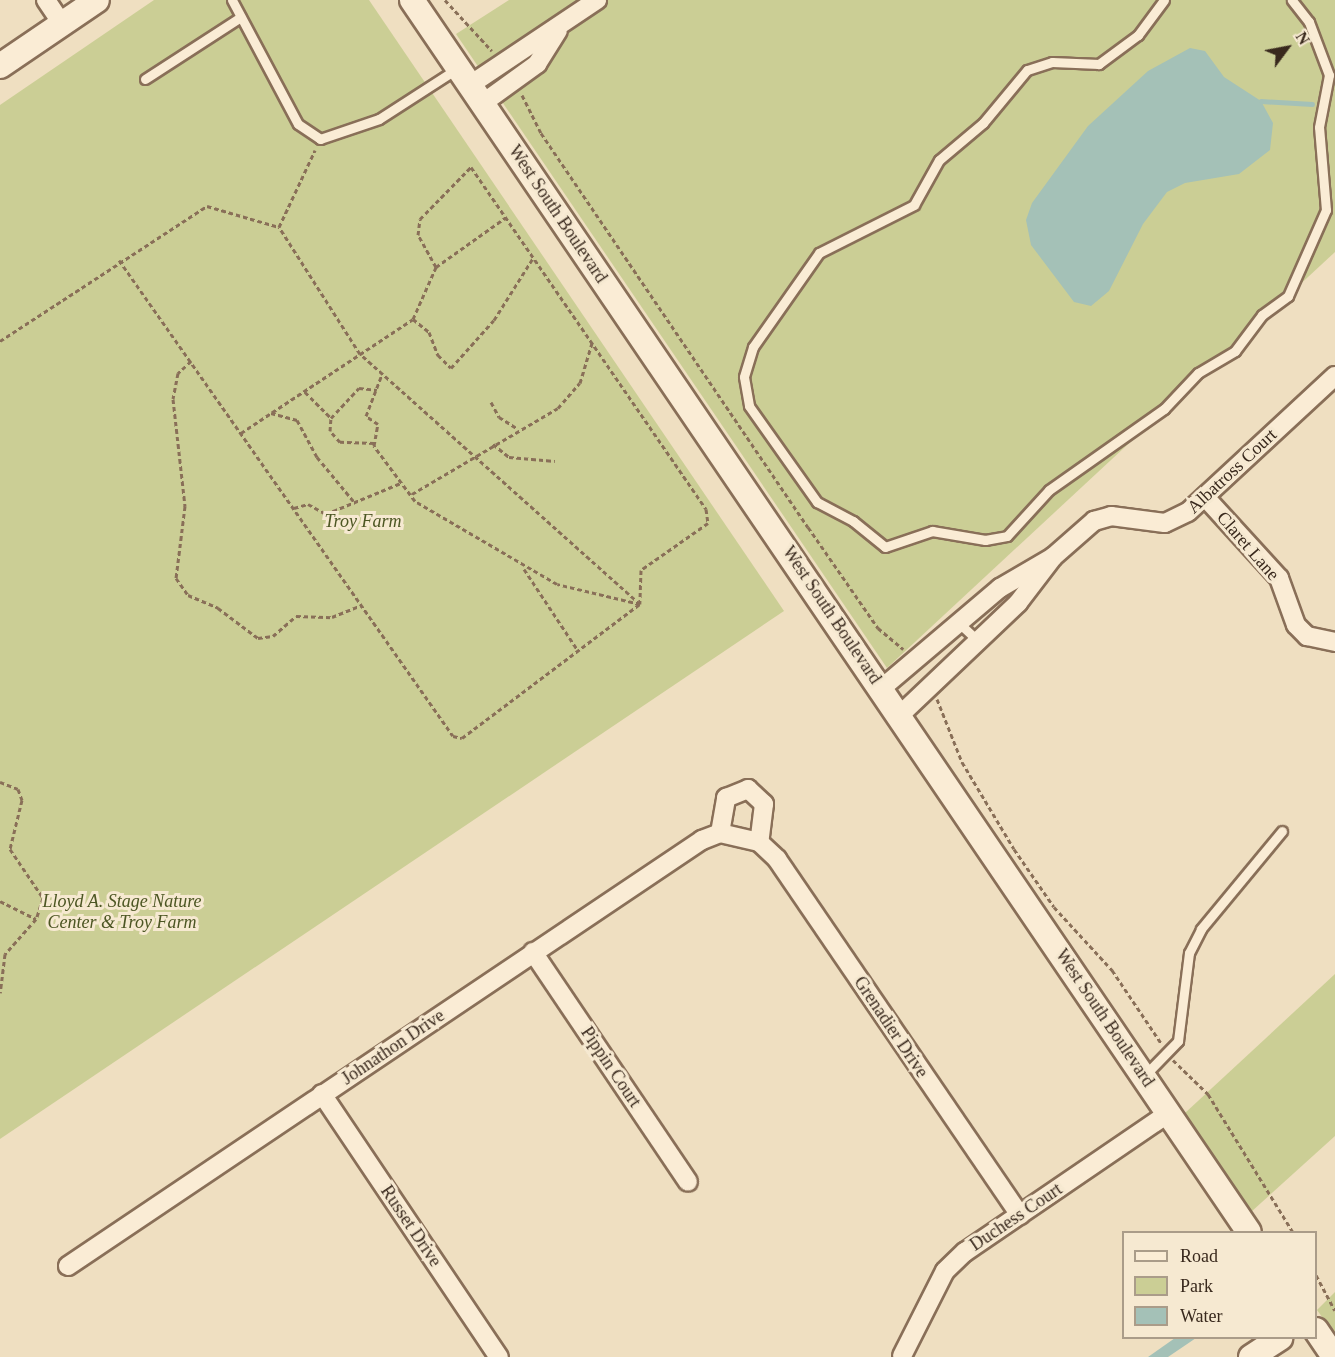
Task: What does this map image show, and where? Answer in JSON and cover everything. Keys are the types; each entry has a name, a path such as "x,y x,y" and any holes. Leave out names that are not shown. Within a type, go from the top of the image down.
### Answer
{"main road":[{"path":"0,66 98,0"},
{"name":"West South Boulevard","path":"419,2 470,85 882,688 1248,1231"},
{"path":"1317,1332 1334,1357"},
{"path":"1251,1357 1278,1339"}],"street":[{"path":"46,0 62,24"},
{"path":"470,85 537,64 559,30 597,0"},
{"name":"Albatross Court","path":"882,688 1000,588 1053,557 1094,521 1110,516 1165,523 1205,497 1335,376"},
{"name":"Claret Lane","path":"1205,497 1275,573 1296,625 1307,636 1335,642"},
{"name":"Albatross Court","path":"900,715 1018,603 1053,557"},
{"path":"720,833 726,798 748,789 764,804 759,842"},
{"name":"Grenadier Drive","path":"720,833 739,834 759,842 777,859 1020,1215"},
{"name":"Johnathon Drive","path":"68,1266 533,952 720,833"},
{"name":"Pippin Court","path":"533,952 688,1182"},
{"name":"Russet Drive","path":"322,1095 499,1357"},
{"name":"Duchess Court","path":"902,1356 945,1271 1020,1215 1169,1113"}],"lane":[{"path":"231,0 298,124 320,139 470,85"},
{"path":"1164,0 1138,35 1099,64 1052,62 1027,70 983,123 939,160 914,205 819,254 753,347 744,377 748,406 817,502 853,520 885,547 932,531 985,540 1007,536 1049,490 1164,409 1198,373 1235,351 1262,315 1288,296 1326,210 1319,127 1329,75 1309,22 1292,0"},
{"path":"145,79 241,17"},
{"path":"960,624 977,640"},
{"path":"1144,1076 1168,1054 1178,1041 1189,953 1202,929 1282,831"}],"path":[{"path":"445,0 499,58"},
{"path":"523,96 541,134 808,527 878,628 905,652"},
{"path":"279,227 320,139"},
{"path":"436,267 418,235 420,219 463,169 471,167 706,510 708,524 641,570 640,604"},
{"path":"0,341 119,260 207,206 279,227 360,354 640,604"},
{"path":"241,433 413,319 436,267 506,218"},
{"path":"413,319 429,332 438,355 451,368 494,320 534,258"},
{"path":"119,260 453,736 462,738 577,649 640,604"},
{"path":"412,494 492,444 558,408 580,383 592,343"},
{"path":"191,361 178,373 173,399 185,506 176,578 188,595 218,608 258,638 273,636 296,616 332,617 362,605"},
{"path":"382,374 366,416 378,424 374,443 421,506 523,567 578,593 640,604"},
{"path":"331,418 359,388 377,390"},
{"path":"305,392 331,418 332,438 374,443"},
{"path":"491,402 500,417 518,429"},
{"path":"271,413 297,420 317,457 355,503"},
{"path":"492,444 508,456 555,461"},
{"path":"294,508 308,504 326,514 401,482"},
{"path":"523,567 577,649"},
{"path":"938,700 962,762 1014,849 1054,907 1112,970 1168,1054 1208,1094 1292,1231"},
{"path":"0,782 18,789 22,800 10,849 43,898 36,919 5,954 0,993"},
{"path":"0,901 36,919"},
{"path":"1317,1279 1335,1310"}],"green space":[{"name":"Troy Farm","path":"154,0 369,0 784,611 0,1139 0,105"},
{"path":"509,0 1335,0 1335,252 887,668 456,34"},
{"path":"1335,974 1335,1136 1251,1212 1185,1113"},
{"path":"1335,1292 1335,1335 1317,1310"}],"water":[{"path":"1190,48 1205,51 1224,77 1261,101 1273,123 1270,150 1239,174 1185,183 1167,192 1143,224 1109,291 1091,306 1074,302 1031,245 1026,220 1032,203 1088,126 1148,71"},
{"path":"1174,1339 1195,1339 1168,1357 1148,1357"}],"waterway":[{"path":"1261,101 1312,104"}],"park label":[{"name":"Lloyd A. Stage Nature Center & Troy Farm","path":"122,912"}]}
